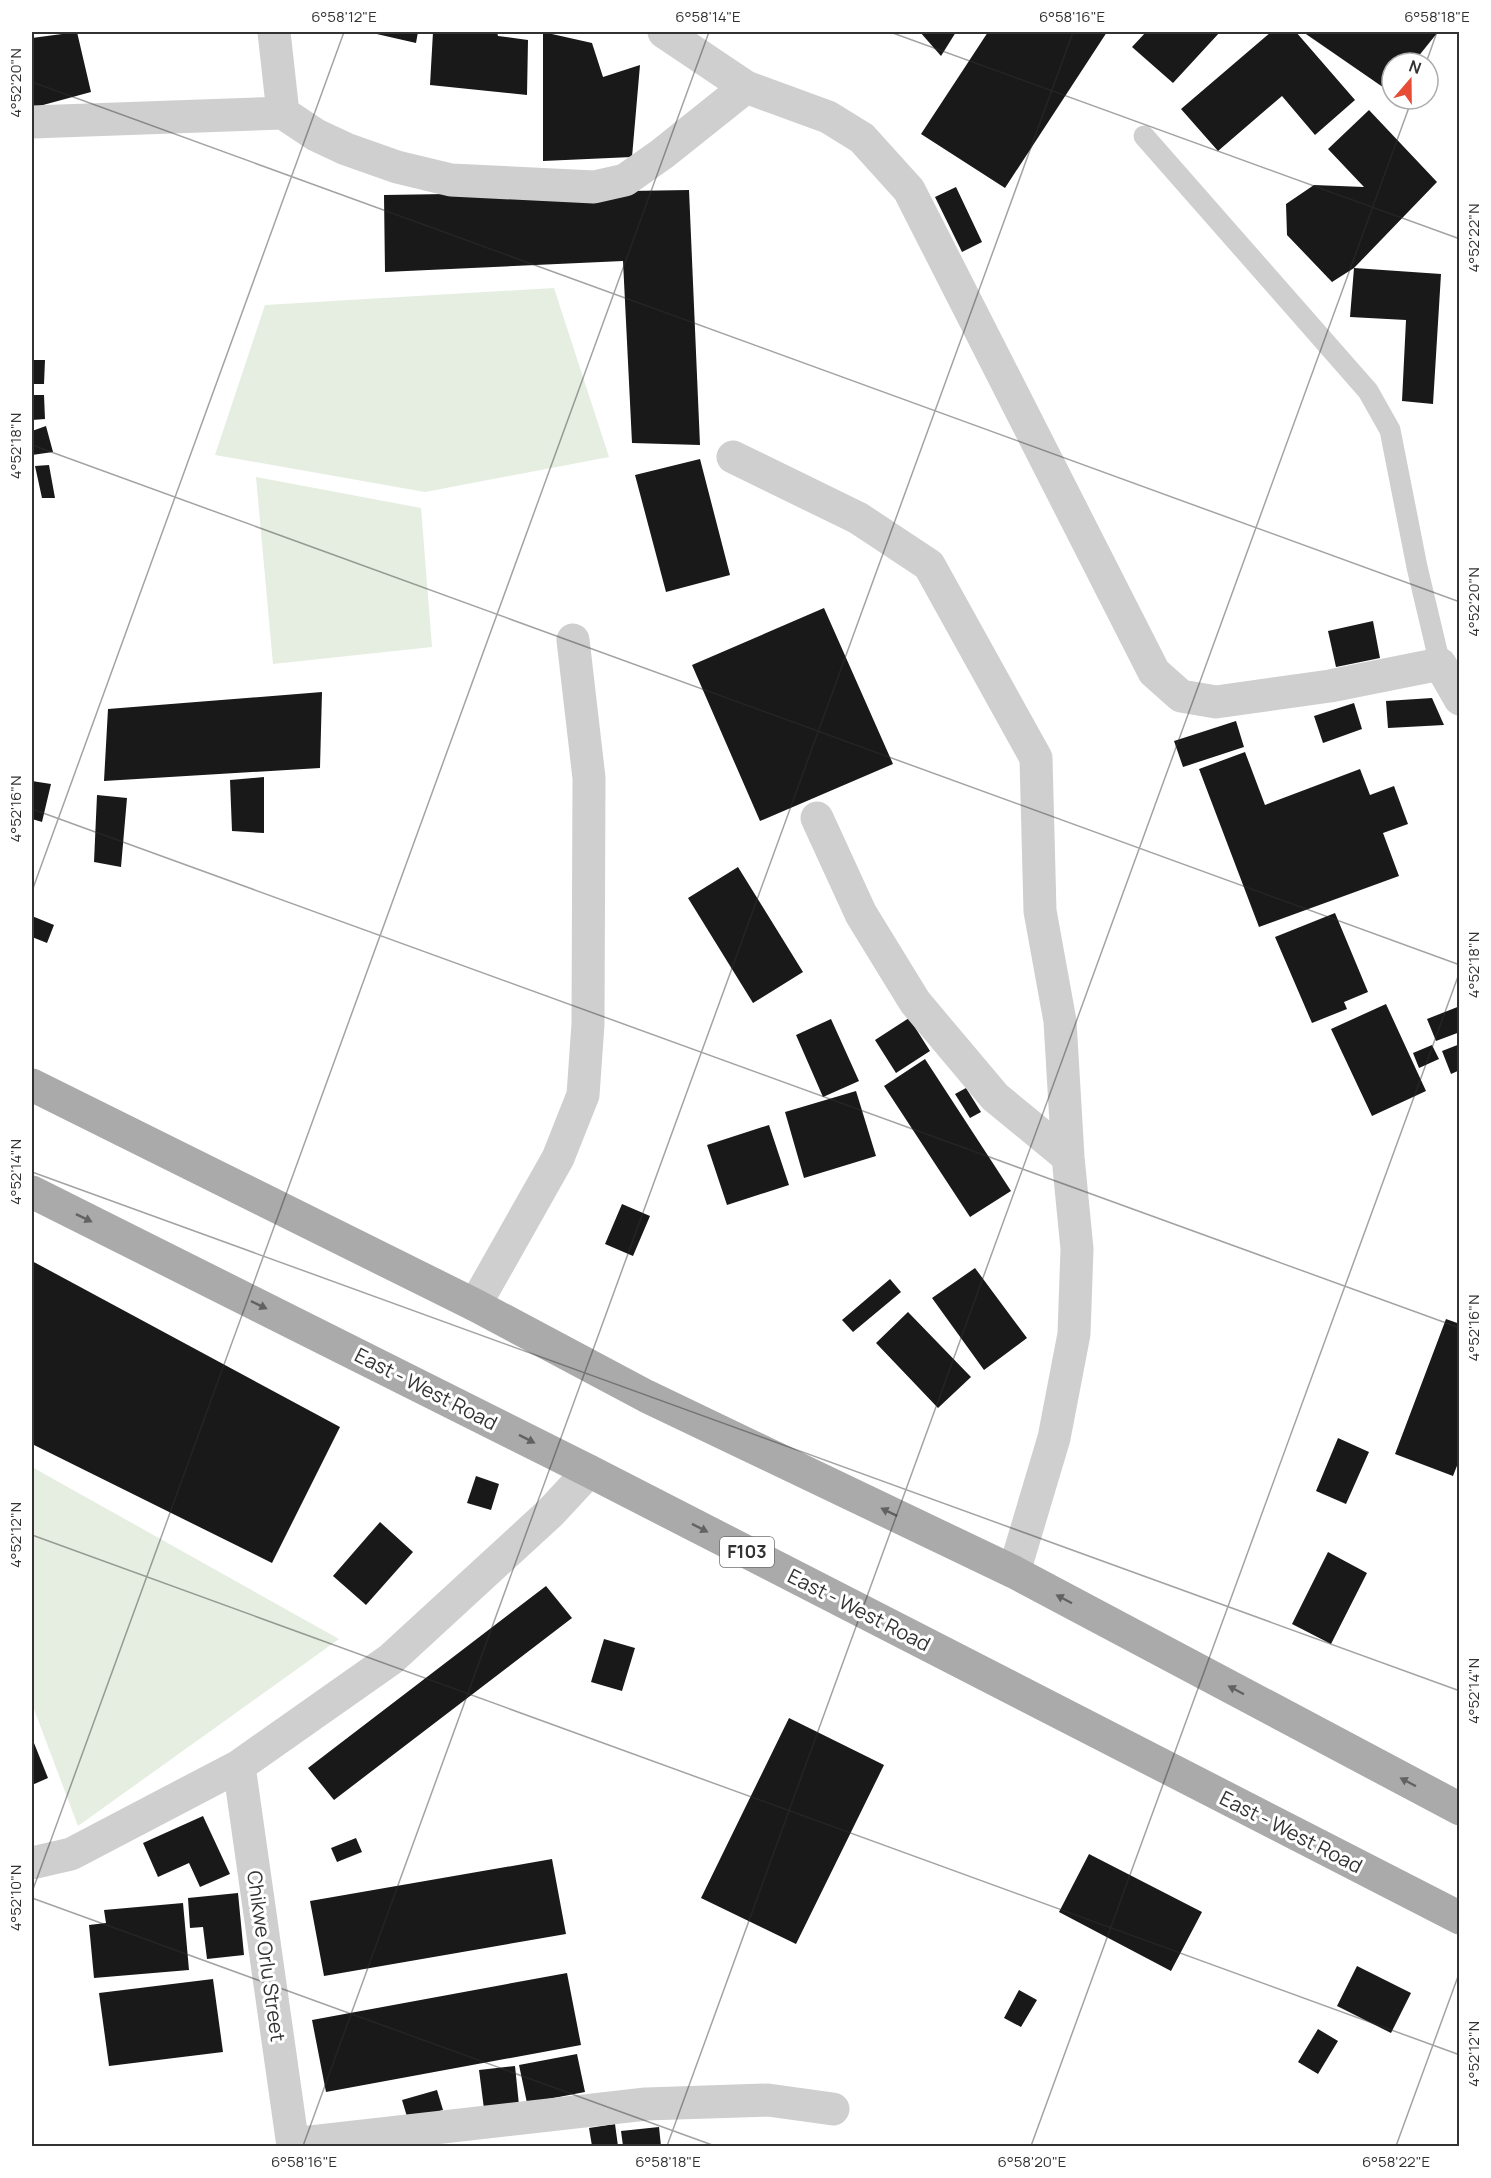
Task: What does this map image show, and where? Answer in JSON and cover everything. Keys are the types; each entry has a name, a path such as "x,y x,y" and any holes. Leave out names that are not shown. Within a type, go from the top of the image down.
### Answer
{"main road":[{"path":"32,1085 475,1305 646,1396 1014,1572 1460,1809"},
{"name":"East - West Road","path":"32,1192 589,1471 1460,1918"}],"street":[{"path":"274,32 283,113"},
{"path":"664,32 746,87 828,117 862,138 909,190 1154,672 1182,696 1216,702 1330,686 1440,664 1460,699"},
{"path":"32,122 283,113 316,135 346,149 397,167 452,180 594,187 626,180 746,87"},
{"path":"732,457 858,518 929,564 1036,758 1040,911 1060,1022 1068,1157 1077,1249 1074,1334 1054,1438 1014,1572"},
{"path":"475,1305 558,1158 583,1095 588,1024 589,778 573,640"},
{"path":"818,818 861,914 915,1002 995,1097 1068,1157"},
{"path":"32,1863 71,1854 239,1766 391,1659 551,1512 589,1471"},
{"name":"Chikwe Orlu Street","path":"239,1766 293,2145"},
{"path":"293,2145 646,2104 768,2100 833,2109"}],"lane":[{"path":"1144,136 1368,391 1390,430 1417,567 1440,664"}],"shaded area":[{"path":"554,288 609,457 425,492 215,455 265,305"},
{"path":"256,477 421,508 432,647 273,664"},
{"path":"32,1467 339,1639 78,1826 32,1704"}],"building":[{"path":"77,32 91,92 32,108 32,38"},
{"path":"368,32 418,32 416,43"},
{"path":"433,32 497,32 498,36 528,40 527,95 430,85"},
{"path":"543,32 592,43 603,77 640,65 632,157 543,161"},
{"path":"920,32 956,32 941,56"},
{"path":"988,32 1107,32 1005,188 921,134"},
{"path":"1146,32 1220,32 1173,83 1132,47"},
{"path":"1271,32 1296,32 1355,100 1315,135 1282,96 1218,151 1181,109"},
{"path":"1303,32 1438,32 1423,51 1380,51 1380,85"},
{"path":"1369,110 1437,182 1354,268 1332,282 1287,235 1286,204 1314,185 1364,187 1328,149"},
{"path":"956,187 982,242 962,252 935,197"},
{"path":"689,190 700,445 632,443 623,261 385,272 384,195"},
{"path":"1354,268 1441,274 1433,404 1402,401 1406,320 1350,317"},
{"path":"32,360 45,360 44,384 32,384"},
{"path":"32,395 44,395 45,419 32,420"},
{"path":"46,426 53,452 32,455 32,431"},
{"path":"700,459 730,575 666,592 635,475"},
{"path":"49,465 55,498 42,498 35,466"},
{"path":"824,608 893,764 760,821 692,665"},
{"path":"1373,621 1380,658 1336,667 1328,631"},
{"path":"322,692 320,768 104,781 108,709"},
{"path":"1432,698 1444,725 1388,728 1386,701"},
{"path":"1354,703 1362,729 1323,743 1314,716"},
{"path":"1236,721 1244,747 1183,767 1174,741"},
{"path":"1245,752 1265,805 1360,769 1370,795 1394,786 1408,824 1383,833 1399,876 1259,927 1199,769"},
{"path":"264,777 264,833 232,831 230,780"},
{"path":"32,781 51,784 42,822 32,819"},
{"path":"97,795 127,798 121,867 94,862"},
{"path":"738,867 803,972 753,1003 688,898"},
{"path":"1335,913 1368,992 1344,1002 1347,1009 1312,1023 1275,937"},
{"path":"32,916 54,925 47,943 32,937"},
{"path":"1386,1004 1426,1091 1372,1116 1331,1029"},
{"path":"1460,1006 1460,1032 1436,1041 1427,1019"},
{"path":"909,1018 930,1051 896,1073 875,1040"},
{"path":"831,1019 859,1081 823,1097 796,1035"},
{"path":"1460,1044 1460,1070 1451,1074 1442,1051"},
{"path":"1432,1045 1439,1059 1419,1068 1413,1053"},
{"path":"925,1059 1011,1191 970,1217 884,1086"},
{"path":"966,1088 981,1112 970,1118 955,1094"},
{"path":"856,1091 876,1156 804,1178 785,1112"},
{"path":"769,1125 789,1185 727,1205 707,1145"},
{"path":"622,1204 650,1216 633,1256 605,1244"},
{"path":"32,1261 340,1427 272,1563 32,1444"},
{"path":"975,1268 1027,1338 984,1370 932,1298"},
{"path":"890,1279 901,1292 853,1332 842,1320"},
{"path":"908,1312 971,1377 938,1408 876,1343"},
{"path":"1446,1319 1460,1324 1460,1458 1453,1476 1395,1454"},
{"path":"1338,1438 1369,1452 1346,1504 1316,1491"},
{"path":"476,1476 499,1484 491,1510 467,1503"},
{"path":"380,1522 413,1552 366,1605 333,1576"},
{"path":"1328,1552 1367,1573 1331,1644 1292,1624"},
{"path":"546,1586 572,1618 334,1800 308,1768"},
{"path":"604,1639 635,1648 622,1691 591,1682"},
{"path":"789,1718 884,1765 796,1944 701,1898"},
{"path":"32,1738 48,1778 32,1785"},
{"path":"203,1816 230,1874 200,1887 189,1863 158,1877 143,1843"},
{"path":"356,1838 362,1852 337,1862 331,1848"},
{"path":"1089,1854 1202,1912 1171,1971 1059,1912"},
{"path":"552,1859 566,1934 324,1976 310,1901"},
{"path":"238,1893 244,1955 207,1959 203,1927 190,1928 188,1898"},
{"path":"183,1903 189,1970 94,1978 89,1925 106,1923 104,1910"},
{"path":"1357,1966 1411,1993 1391,2033 1337,2006"},
{"path":"567,1973 581,2045 326,2092 312,2020"},
{"path":"213,1979 223,2052 109,2066 99,1993"},
{"path":"1019,1990 1037,2000 1021,2027 1004,2018"},
{"path":"1318,2029 1338,2041 1318,2074 1298,2062"},
{"path":"577,2054 585,2092 527,2103 519,2065"},
{"path":"515,2066 519,2105 484,2109 479,2070"},
{"path":"437,2090 443,2110 408,2120 402,2100"},
{"path":"615,2124 618,2146 592,2146 589,2128"},
{"path":"659,2127 661,2146 623,2146 621,2131"}]}
